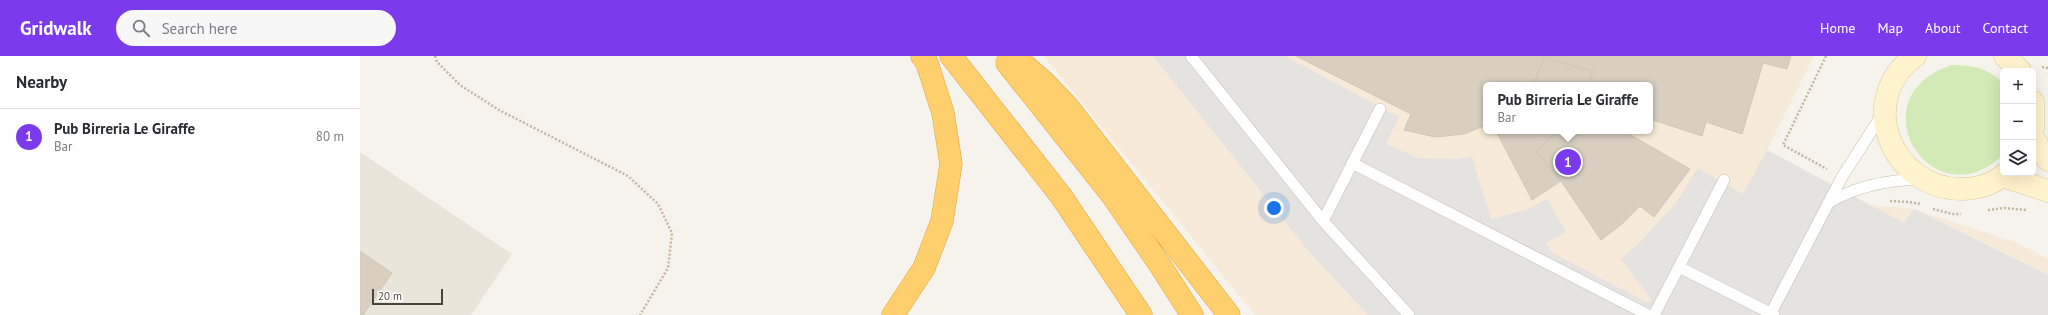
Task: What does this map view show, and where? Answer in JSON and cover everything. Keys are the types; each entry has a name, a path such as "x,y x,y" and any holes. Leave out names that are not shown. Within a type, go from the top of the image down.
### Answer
{"highway":[{"path":"893,315 924,268 942,221 951,164 944,113 926,63 922,56"},
{"path":"951,56 1061,196 1141,315"},
{"path":"1001,56 1112,195 1192,315"},
{"path":"1014,56 1044,82 1068,107 1229,315"}],"street":[{"path":"2005,56 2017,68"},
{"path":"1905,61 1890,89 1885,110 1886,125 1892,146 1901,162 1921,179 1948,189 1969,189 1985,185 2001,176"},
{"path":"2034,140 2048,160"},
{"path":"2009,176 2048,191"}],"lane":[{"path":"1191,56 1322,221 1409,315"},
{"path":"1322,221 1380,109"},
{"path":"1679,267 1772,315 1828,204 1885,110"},
{"path":"1352,163 1648,315"},
{"path":"1828,204 1840,196 1877,184 1898,180 1921,179"},
{"path":"1654,315 1724,180"}],"path":[{"path":"435,56 437,62 460,85 499,110 628,176 658,204 672,233 668,268 640,315"}],"shaded area":[{"path":"1044,56 1814,56 1767,150 1870,205 1914,209 2015,242 2048,259 2048,315 1255,315"},
{"path":"1153,56 1285,56 1399,117 1386,144 1418,158 1454,159 1472,157 1491,219 1526,210 1547,199 1566,232 1546,243 1551,252 1648,303 1651,299 1621,259 1641,241 1675,204 1698,168 1743,194 1767,150 1904,223 1914,209 2048,275 2048,315 1368,315 1306,248"},
{"path":"360,152 512,254 471,315 360,315"}],"green space":[{"path":"1952,65 1980,68 1998,79 2000,81 2000,157 1976,172 1951,174 1929,165 1914,147 1906,125 1908,102 1923,81"}],"building":[{"path":"1296,56 1791,56 1787,69 1763,63 1742,134 1706,122 1702,136 1653,120 1653,82 1589,82 1593,71 1544,58 1534,82 1483,82 1483,126 1464,134 1435,137 1404,130 1411,114"},
{"path":"1544,58 1593,71 1589,82 1534,82"},
{"path":"1498,134 1555,134 1536,151 1561,181 1532,200"},
{"path":"1555,134 1629,134 1690,169 1654,217 1640,206 1622,224 1601,240 1561,181 1536,151"},
{"path":"360,251 392,273 363,315 360,315"}],"place":[{"name":"Pub Birreria Le Giraffe","path":"1568,162"}]}
